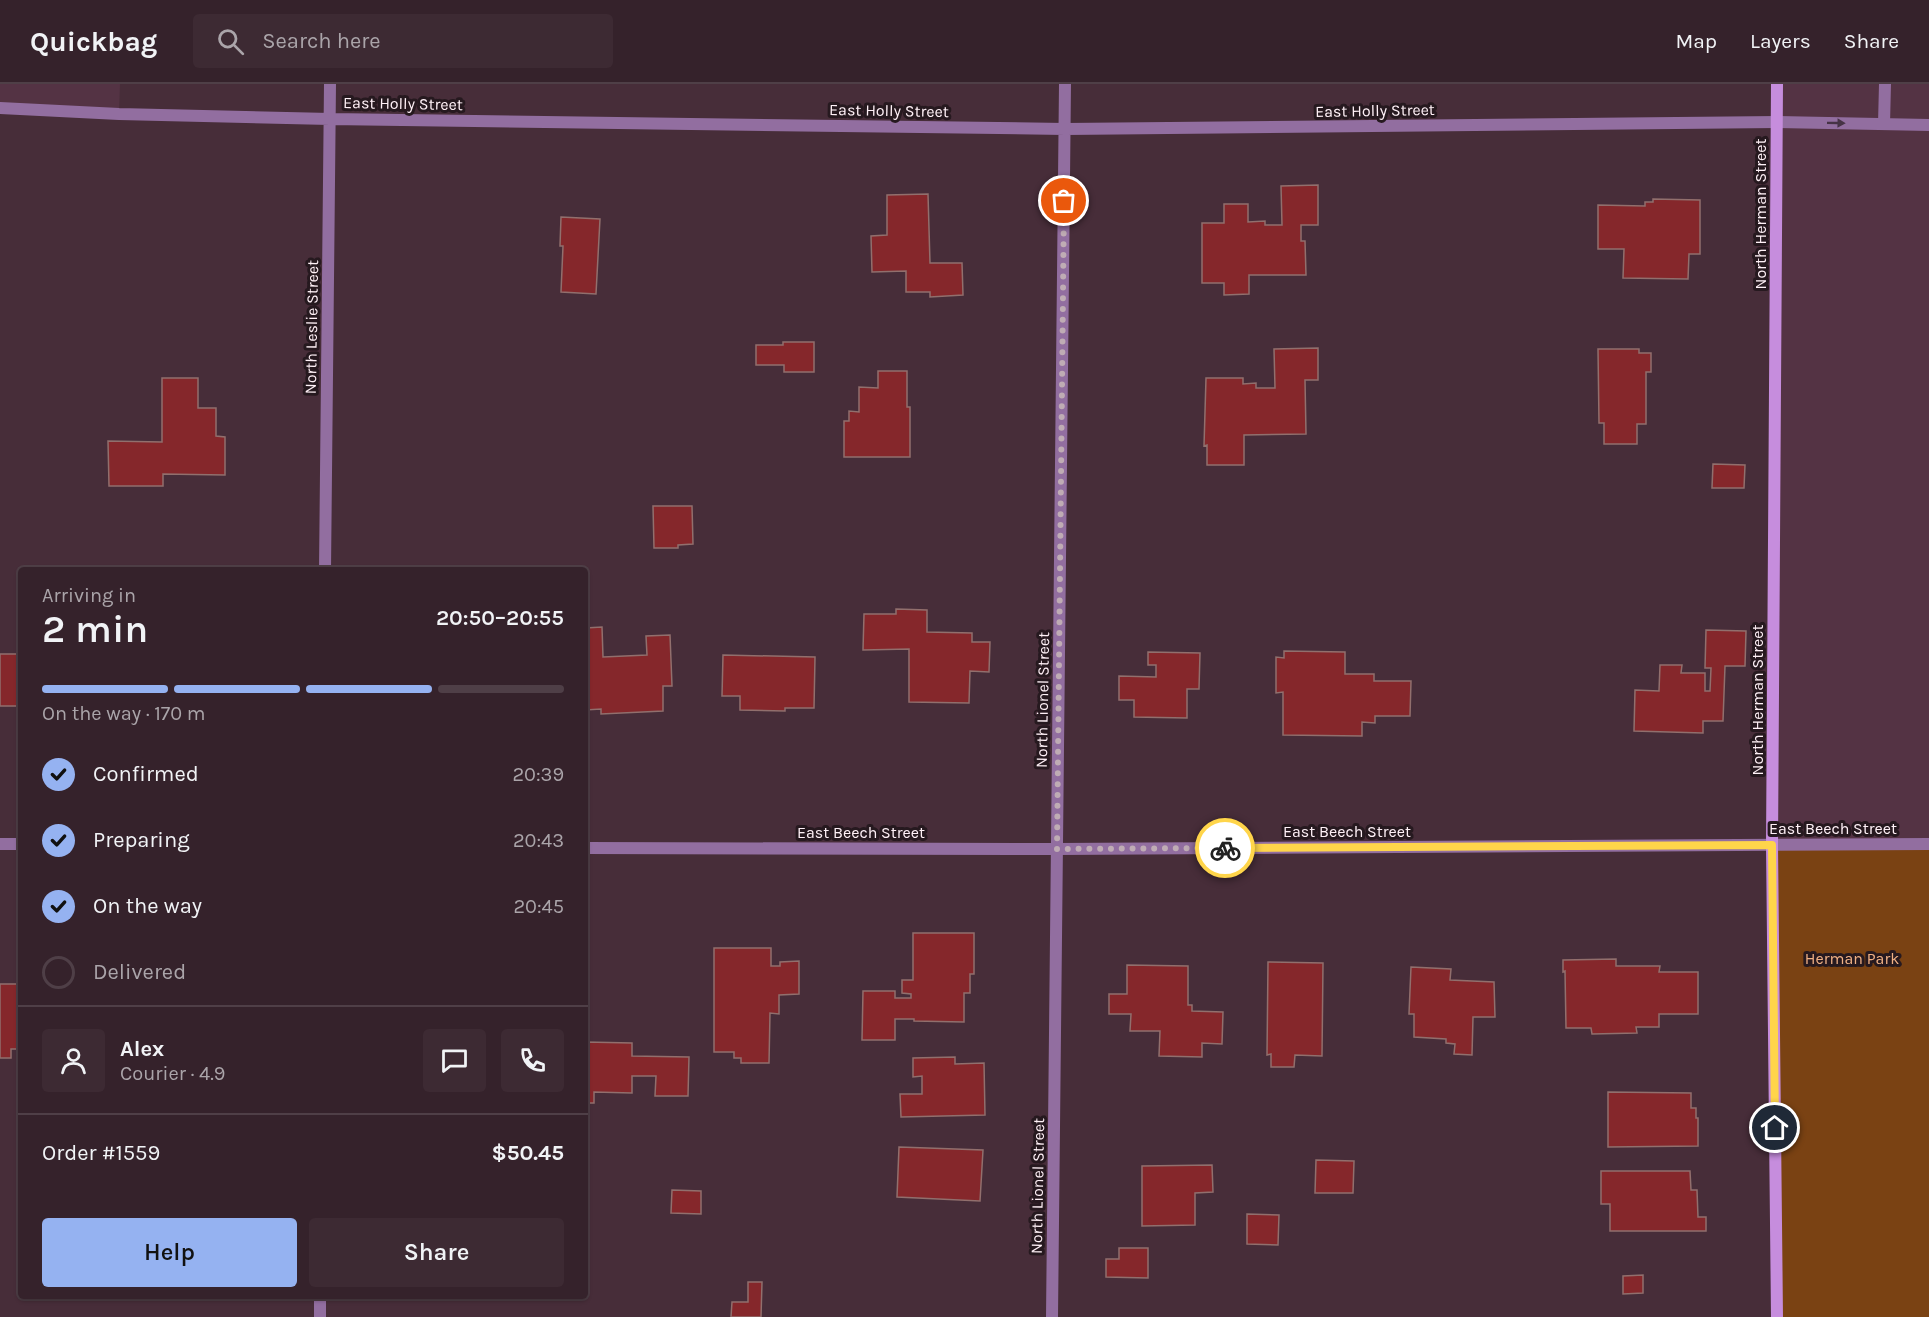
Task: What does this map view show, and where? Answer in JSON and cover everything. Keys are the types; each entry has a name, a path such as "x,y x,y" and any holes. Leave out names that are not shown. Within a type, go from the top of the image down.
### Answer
{"main road":[{"name":"North Herman Street","path":"1777,84 1772,845 1777,1317"}],"street":[{"name":"North Leslie Street","path":"325,567 330,84"},
{"name":"North Lionel Street","path":"1052,1317 1065,84"},
{"path":"1884,124 1885,84"},
{"name":"East Holly Street","path":"0,108 119,114 330,119 1065,129 1778,123 1929,125"},
{"path":"0,844 18,844"},
{"name":"East Beech Street","path":"588,848 1057,849 1929,844"},
{"path":"320,1299 320,1317"}],"shaded area":[{"path":"0,84 120,84 119,114 0,108"},
{"path":"1777,84 1929,84 1929,844 1772,845"}],"green space":[{"name":"Herman Park","path":"1929,844 1929,1317 1777,1317 1772,845"}],"building":[{"path":"1318,185 1318,225 1301,225 1301,241 1305,241 1306,275 1249,275 1249,294 1224,295 1224,283 1202,283 1202,223 1224,223 1224,204 1248,204 1248,222 1265,221 1265,225 1282,225 1281,186"},
{"path":"928,194 930,263 962,263 963,295 930,297 930,292 906,292 906,271 872,272 871,236 887,235 887,195"},
{"path":"1653,199 1700,200 1700,254 1689,254 1688,279 1623,278 1624,249 1598,249 1598,205 1645,206 1645,202 1653,202"},
{"path":"561,217 600,219 596,294 561,292 563,246 560,246"},
{"path":"783,342 814,342 814,372 784,372 784,365 756,365 756,345 783,345"},
{"path":"1318,348 1318,380 1305,380 1306,434 1244,435 1244,465 1207,465 1207,445 1204,446 1206,378 1243,378 1243,384 1256,383 1256,388 1275,388 1274,349"},
{"path":"1598,349 1639,349 1639,353 1651,353 1651,372 1646,372 1646,424 1637,424 1637,444 1604,444 1604,423 1599,423"},
{"path":"878,371 907,371 910,457 844,457 844,421 849,421 849,411 859,412 859,387 878,388"},
{"path":"162,378 198,378 198,408 216,408 216,436 225,437 225,475 163,474 163,486 109,486 108,441 162,442"},
{"path":"1713,464 1745,465 1744,488 1712,488"},
{"path":"653,506 692,506 693,544 678,545 678,548 654,548"},
{"path":"896,609 927,610 927,632 972,633 972,642 990,642 989,672 970,671 969,703 909,702 909,649 863,650 864,614 896,614"},
{"path":"602,627 603,657 647,655 646,636 670,635 672,686 663,686 663,711 601,714 601,709 588,710 588,628"},
{"path":"1706,630 1746,631 1745,666 1725,666 1723,721 1703,721 1703,733 1634,731 1635,690 1659,691 1660,665 1682,665 1681,673 1705,673 1705,691 1710,691 1711,668 1705,668"},
{"path":"1284,651 1345,652 1345,674 1374,674 1374,681 1411,681 1410,716 1375,716 1375,723 1362,722 1362,736 1283,735 1283,692 1276,693 1276,657 1284,658"},
{"path":"1148,652 1200,653 1199,689 1187,689 1187,718 1134,717 1134,700 1119,700 1119,676 1156,677 1156,665 1148,665"},
{"path":"0,654 18,654 18,706 0,706"},
{"path":"723,655 815,657 814,708 785,708 785,711 740,710 740,696 722,696"},
{"path":"913,933 974,933 974,974 970,974 970,993 964,993 964,1022 895,1019 895,1040 862,1040 863,991 895,991 895,998 911,998 911,994 902,993 902,980 913,980"},
{"path":"714,948 771,948 771,966 780,966 780,962 799,961 799,994 779,995 779,1014 770,1013 769,1063 741,1063 741,1058 734,1058 734,1052 714,1052"},
{"path":"1616,959 1616,966 1660,966 1659,972 1698,972 1698,1014 1659,1014 1659,1027 1636,1027 1637,1033 1592,1034 1591,1028 1566,1028 1563,960"},
{"path":"1268,962 1323,963 1322,1056 1295,1055 1294,1067 1271,1067 1271,1054 1267,1055"},
{"path":"1127,965 1188,966 1188,1005 1192,1005 1192,1011 1223,1012 1222,1044 1202,1043 1202,1057 1159,1056 1160,1031 1130,1031 1131,1014 1109,1014 1109,994 1127,994"},
{"path":"1411,967 1451,969 1450,980 1494,982 1495,1017 1473,1017 1472,1055 1454,1054 1455,1044 1446,1043 1446,1039 1414,1037 1414,1014 1409,1014"},
{"path":"0,984 18,984 18,1049 11,1049 11,1058 0,1058"},
{"path":"588,1042 632,1043 632,1056 689,1057 688,1096 655,1096 656,1076 632,1076 632,1093 594,1092 594,1103 588,1103"},
{"path":"955,1057 955,1064 984,1063 985,1115 901,1117 900,1094 922,1094 922,1076 913,1077 913,1058"},
{"path":"1608,1092 1691,1093 1691,1108 1696,1108 1696,1118 1698,1118 1698,1146 1608,1147"},
{"path":"899,1147 983,1150 980,1201 897,1197"},
{"path":"1316,1160 1354,1161 1353,1193 1315,1193"},
{"path":"1212,1165 1213,1192 1195,1193 1195,1225 1142,1226 1142,1166"},
{"path":"1601,1171 1690,1171 1691,1190 1697,1190 1698,1217 1706,1217 1706,1231 1610,1231 1610,1204 1601,1204"},
{"path":"672,1190 701,1191 701,1214 671,1213"},
{"path":"1247,1214 1279,1215 1278,1245 1247,1244"},
{"path":"1119,1248 1148,1248 1148,1278 1106,1277 1106,1259 1119,1259"},
{"path":"1643,1275 1643,1293 1623,1294 1623,1276"},
{"path":"748,1282 762,1282 761,1317 731,1317 732,1302 748,1302"}],"way so far":[{"path":"1064,201 1057,849 1225,848"}],"route":[{"path":"1225,848 1772,845 1775,1128"}]}
